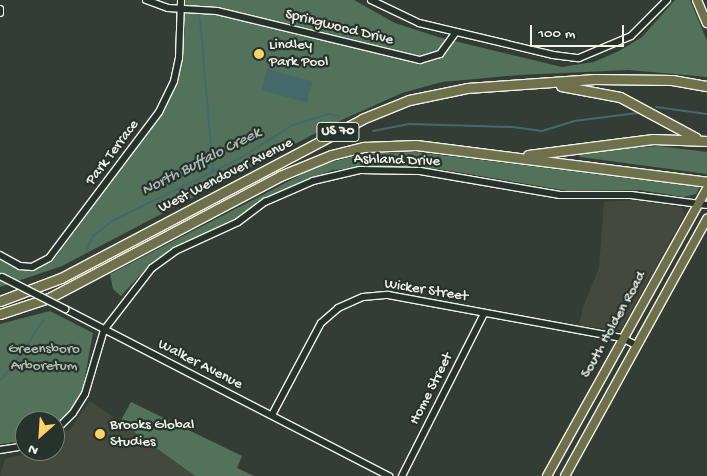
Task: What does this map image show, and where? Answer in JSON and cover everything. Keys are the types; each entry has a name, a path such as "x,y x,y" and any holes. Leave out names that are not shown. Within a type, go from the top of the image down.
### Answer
{"highway":[{"name":"West Wendover Avenue","path":"0,301 61,278 388,107 467,88 620,78 707,86"},
{"path":"548,84 620,97 703,140"},
{"path":"513,157 652,139 703,140"},
{"name":"West Wendover Avenue","path":"0,314 49,298 280,176 331,155 364,147 400,145 513,157 707,182"}],"main road":[{"path":"698,0 707,23"},
{"name":"South Holden Road","path":"547,476 707,188"},
{"name":"South Holden Road","path":"565,476 707,219"}],"street":[{"name":"Springwood Drive","path":"146,0 181,10 217,11 420,60 440,54 456,32"},
{"name":"Park Terrace","path":"0,255 20,266 32,267 49,258 151,124 174,81 182,42 181,0"},
{"path":"371,0 419,23 563,57 579,58 598,53 632,36 667,0"},
{"path":"0,8 0,13"},
{"name":"Ashland Drive","path":"65,422 74,413 85,394 104,330 152,268 169,255 223,231 280,194 339,172 420,171 560,195 632,195 707,205"},
{"name":"Walker Avenue","path":"1,276 389,476"},
{"name":"Wicker Street","path":"272,415 312,335 329,315 351,301 388,295 622,338 636,345"},
{"name":"Home Street","path":"402,476 484,314"},
{"path":"0,450 15,448"}],"shaded area":[{"path":"637,200 681,207 685,214 621,330 579,326 583,307 599,268 604,202"},
{"name":"Brooks Global Studies","path":"90,401 195,476 0,476 5,459 15,457 15,461 65,461 65,433 71,428"}],"green space":[{"path":"185,0 354,0 395,23 438,37 562,67 594,62 619,51 642,37 675,0 690,0 707,41 707,77 629,70 519,75 442,82 402,93 335,123 62,266 0,287 0,260 21,271 29,271 52,262 152,128 176,83 184,40"},
{"path":"658,146 707,152 707,174 580,157 579,152"},
{"path":"416,152 700,187 696,194 684,197 639,190 568,191 439,169 383,166 333,170 265,199 236,219 168,252 151,263 121,296 113,289 110,274 320,165 367,153"},
{"name":"Greensboro Arboretum","path":"50,311 93,333 82,393 69,413 65,417 65,411 15,411 15,442 0,444 0,324"},
{"path":"131,402 242,456 237,468 254,476 195,476 120,422"}],"water":[{"path":"267,69 312,81 307,102 261,90"}],"waterway":[{"path":"200,19 213,171"},
{"name":"North Buffalo Creek","path":"656,107 707,114"},
{"name":"North Buffalo Creek","path":"373,131 410,124 513,127 542,131 574,121 637,113"},
{"name":"North Buffalo Creek","path":"86,251 93,236 112,221 235,161 293,125 330,114 340,116"},
{"name":"North Buffalo Creek","path":"0,380 13,366 44,319"}],"place":[{"name":"Lindley Park Pool","path":"259,54"},
{"name":"Brooks Global Studies","path":"100,434"}]}
